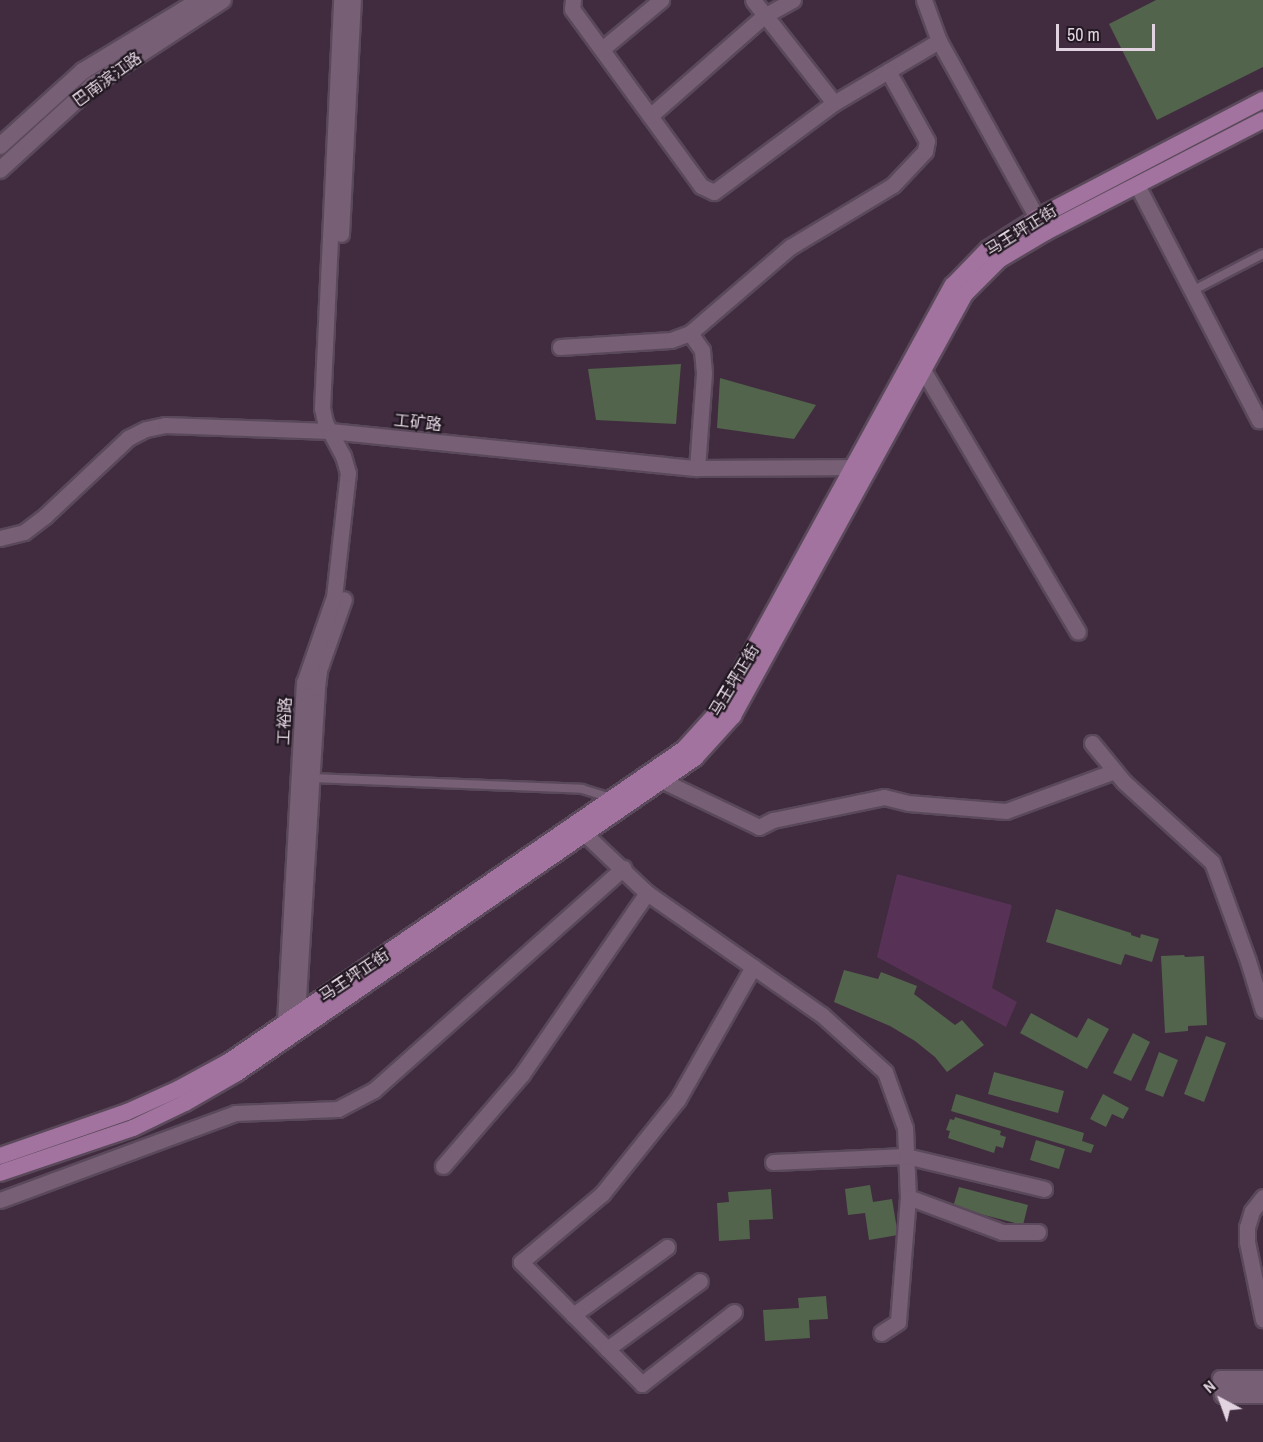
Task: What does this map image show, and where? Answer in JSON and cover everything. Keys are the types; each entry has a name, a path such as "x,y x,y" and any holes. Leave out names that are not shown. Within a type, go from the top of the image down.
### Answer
{"main road":[{"name":"巴南滨江路","path":"0,146 83,71 200,0"},
{"name":"巴南滨江路","path":"0,170 93,85 223,0"},
{"name":"马王坪正街","path":"0,1156 127,1112 178,1089 228,1062 684,749 721,708 953,285 988,249 1037,218 1263,100"},
{"name":"马王坪正街","path":"0,1173 133,1128 185,1103 237,1073 695,758 733,716 965,294 999,260 1046,232 1263,120"},
{"path":"1263,1379 1222,1387 1263,1395"}],"street":[{"path":"335,432 322,408 341,0"},
{"path":"335,432 332,411 353,0"},
{"path":"573,0 572,9 701,186 714,192 834,103 939,41"},
{"path":"602,49 661,0"},
{"path":"753,0 834,103"},
{"path":"650,116 764,16 793,0"},
{"path":"924,0 939,41 1037,218"},
{"path":"560,347 671,340 690,333 790,247 893,185 925,151 927,141 888,71"},
{"path":"1137,185 1259,420 1263,419"},
{"path":"690,333 702,350 704,373 698,468"},
{"path":"923,370 1078,632"},
{"name":"工矿路","path":"0,538 24,532 45,516 128,438 146,429 165,425 335,432 698,468 871,467"},
{"name":"工裕路","path":"291,1018 319,670 344,598 357,473 335,432"},
{"name":"工裕路","path":"291,1018 304,683 307,668 334,597 348,473 335,432"},
{"path":"1092,743 1115,771 1212,862 1263,1010"},
{"path":"663,781 759,826 773,819 884,797 908,803 1006,811 1115,771"},
{"path":"585,834 647,893 822,1016 885,1072 905,1128 908,1197 898,1322 881,1333"},
{"path":"0,1200 235,1113 338,1109 374,1090 623,868"},
{"path":"443,1166 522,1074 647,893"},
{"path":"734,1312 642,1384 521,1262 602,1194 678,1099 753,967"},
{"path":"773,1162 906,1156 1044,1189"},
{"path":"908,1197 1002,1232 1038,1232"},
{"path":"1263,1197 1252,1211 1247,1227 1247,1242 1263,1319"},
{"path":"573,1315 667,1247"},
{"path":"607,1348 700,1281"}],"lane":[{"path":"1192,291 1263,254"},
{"path":"312,778 582,789 596,791 613,798"}],"shaded area":[{"path":"897,874 1012,905 992,988 1017,1002 1006,1027 877,957"}],"building":[{"path":"1156,0 1263,0 1263,67 1157,120 1109,24"},
{"path":"681,364 676,424 596,420 588,369"},
{"path":"720,378 816,405 794,439 717,428"},
{"path":"1056,909 1140,938 1141,934 1159,939 1152,962 1125,954 1121,965 1046,942"},
{"path":"1184,955 1185,957 1204,956 1207,1025 1188,1026 1188,1031 1165,1033 1161,956"},
{"path":"844,970 878,979 881,972 917,986 914,994 955,1025 962,1020 984,1045 947,1072 935,1057 915,1041 890,1026 834,1002"},
{"path":"1031,1013 1077,1038 1088,1018 1109,1029 1087,1069 1020,1033"},
{"path":"1133,1033 1150,1042 1131,1081 1113,1073"},
{"path":"1206,1036 1226,1043 1204,1102 1184,1094"},
{"path":"1159,1052 1178,1060 1163,1097 1145,1090"},
{"path":"994,1072 1064,1091 1058,1113 988,1094"},
{"path":"956,1094 1084,1133 1082,1141 1094,1145 1091,1153 951,1111"},
{"path":"1103,1094 1129,1108 1123,1119 1112,1114 1106,1127 1090,1119"},
{"path":"955,1117 1001,1131 1000,1135 1006,1137 1003,1148 996,1146 994,1153 948,1138 950,1131 946,1130 950,1119 954,1120"},
{"path":"1036,1140 1065,1149 1059,1169 1030,1160"},
{"path":"870,1185 873,1202 892,1199 898,1235 869,1240 865,1213 848,1215 845,1189"},
{"path":"959,1187 1028,1205 1023,1225 953,1207"},
{"path":"771,1189 773,1219 749,1220 750,1239 719,1241 717,1203 729,1202 728,1192"},
{"path":"826,1296 828,1319 809,1320 810,1338 765,1341 763,1310 799,1308 798,1298"}]}
